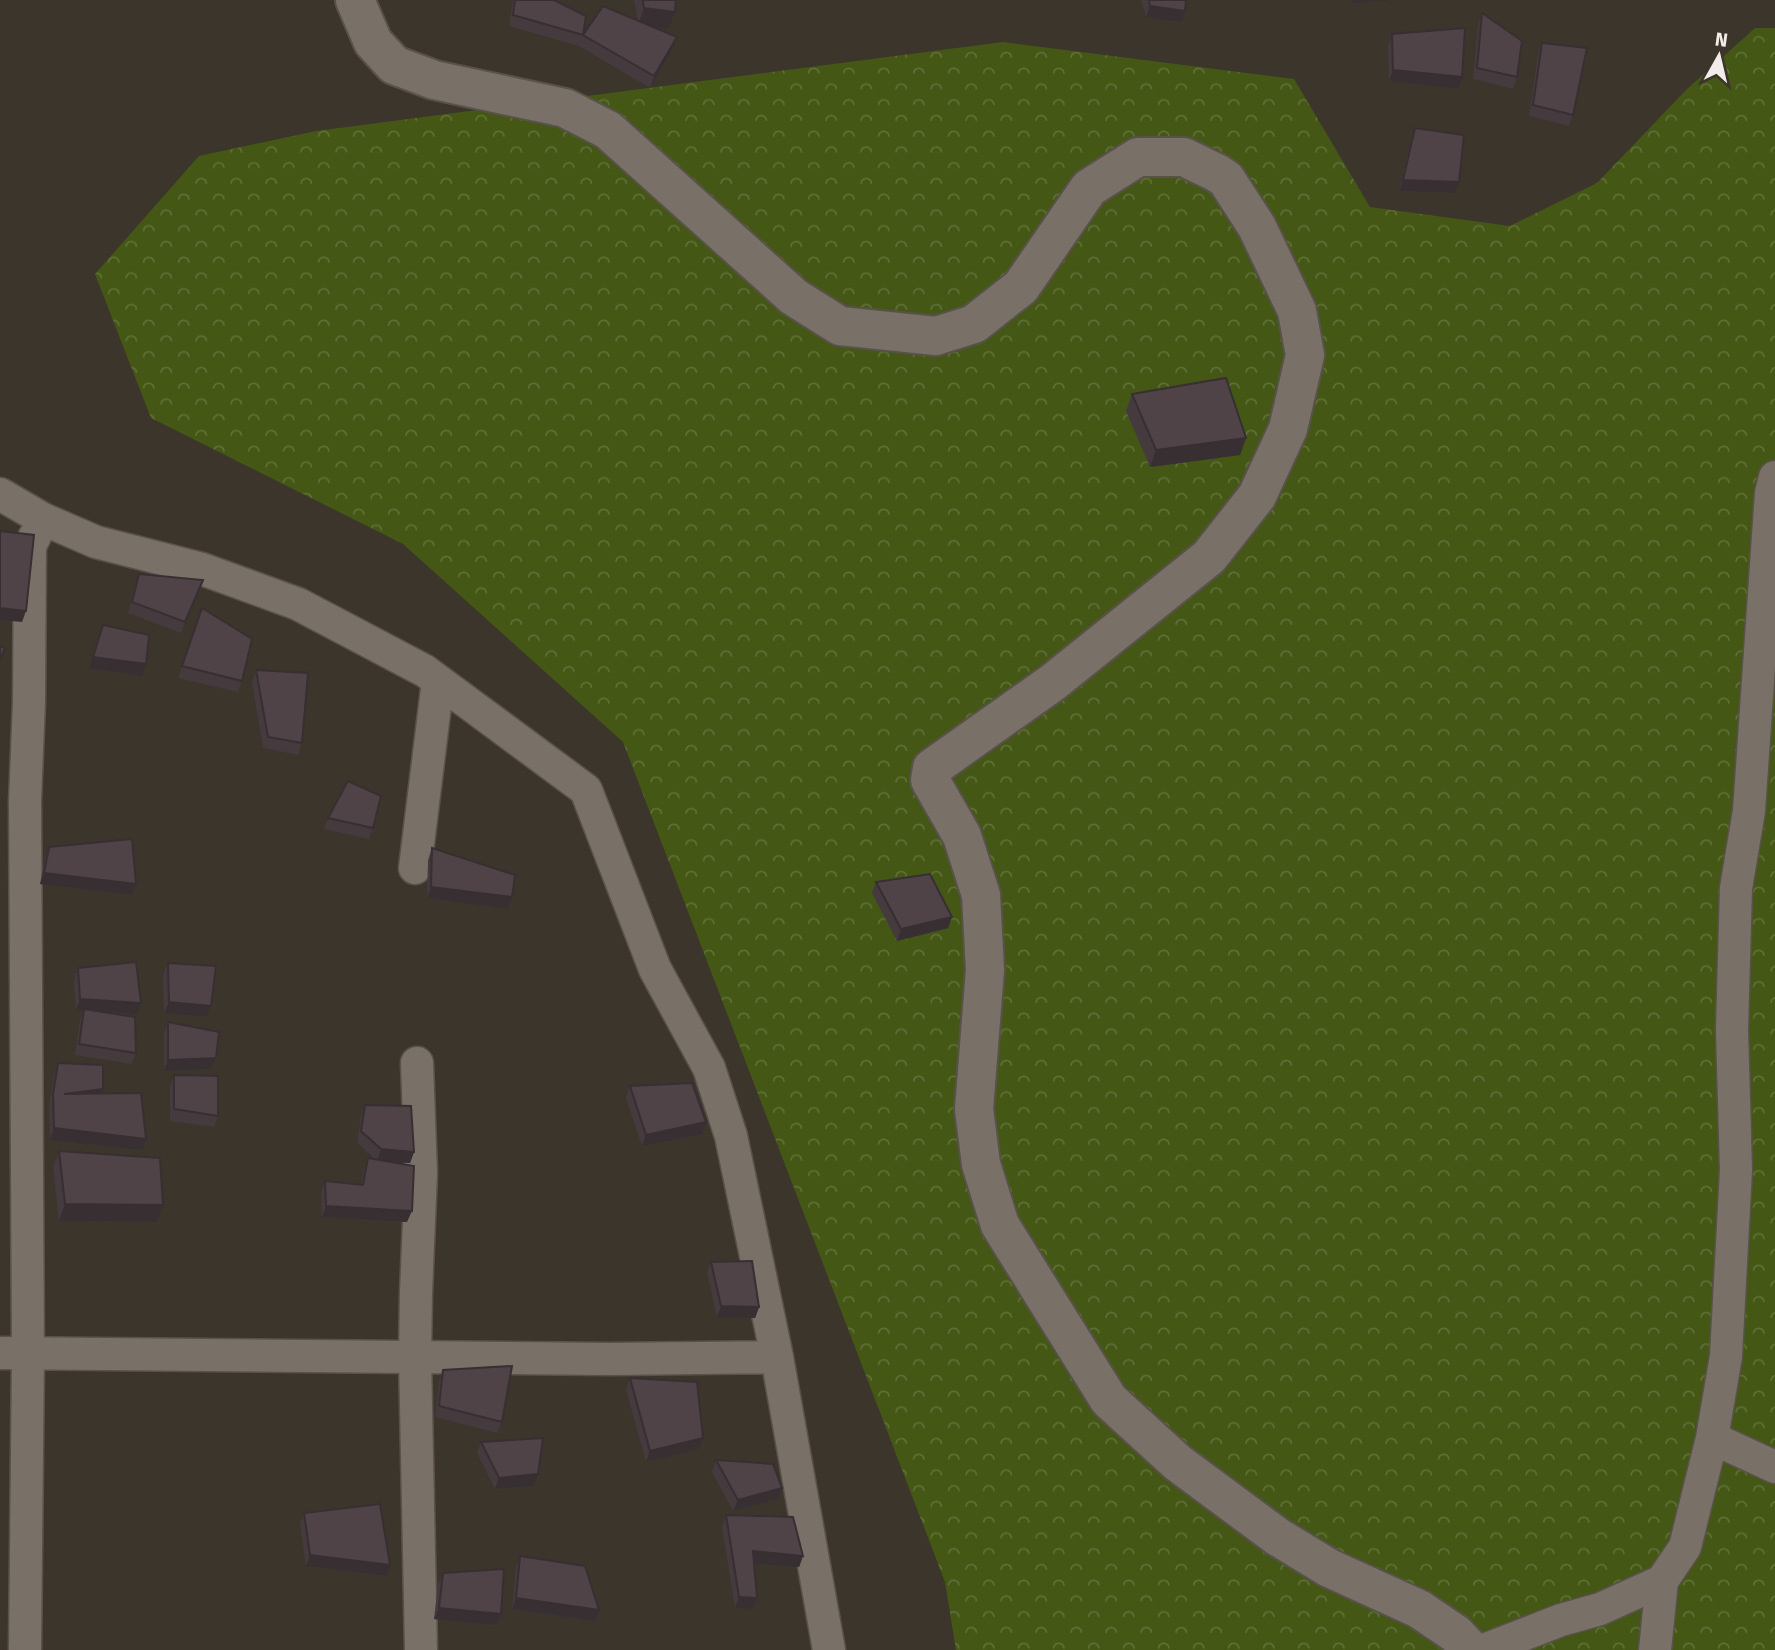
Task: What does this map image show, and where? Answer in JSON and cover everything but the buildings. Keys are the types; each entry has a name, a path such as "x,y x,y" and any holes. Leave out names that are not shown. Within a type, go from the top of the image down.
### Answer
{"street":[{"path":"355,0 373,42 394,65 434,80 565,108 608,130 794,297 839,326 936,336 974,324 1021,286 1089,188 1138,157 1184,158 1226,179 1257,227 1297,311 1305,355 1288,429 1257,496 1209,557 1052,683 932,768 930,780 962,836 981,895 985,970 974,1109 981,1164 1000,1225 1109,1400 1178,1464 1278,1537 1329,1568 1419,1609 1456,1634 1471,1650"},
{"path":"1655,1650 1662,1581 1685,1547 1712,1438 1726,1356 1736,1171 1732,1030 1736,888 1749,811 1771,493 1775,477"},
{"path":"0,494 43,519 96,542 202,569 298,604 425,671 586,790 655,969 709,1068 731,1136 777,1357 830,1650"},
{"path":"25,1650 14,1354 25,801 30,702 30,546 43,519"},
{"path":"415,868 438,681"},
{"path":"417,1063 421,1174 415,1357 421,1650"},
{"path":"14,1354 610,1359 777,1357"},
{"path":"1712,1438 1775,1467"},
{"path":"1484,1650 1562,1620 1600,1609 1662,1581"}],"green space":[{"path":"1755,28 1775,28 1775,1650 956,1650 945,1582 623,742 403,544 151,418 95,274 199,156 316,131 1003,42 1294,79 1370,207 1510,226 1597,183 1686,90"}]}
